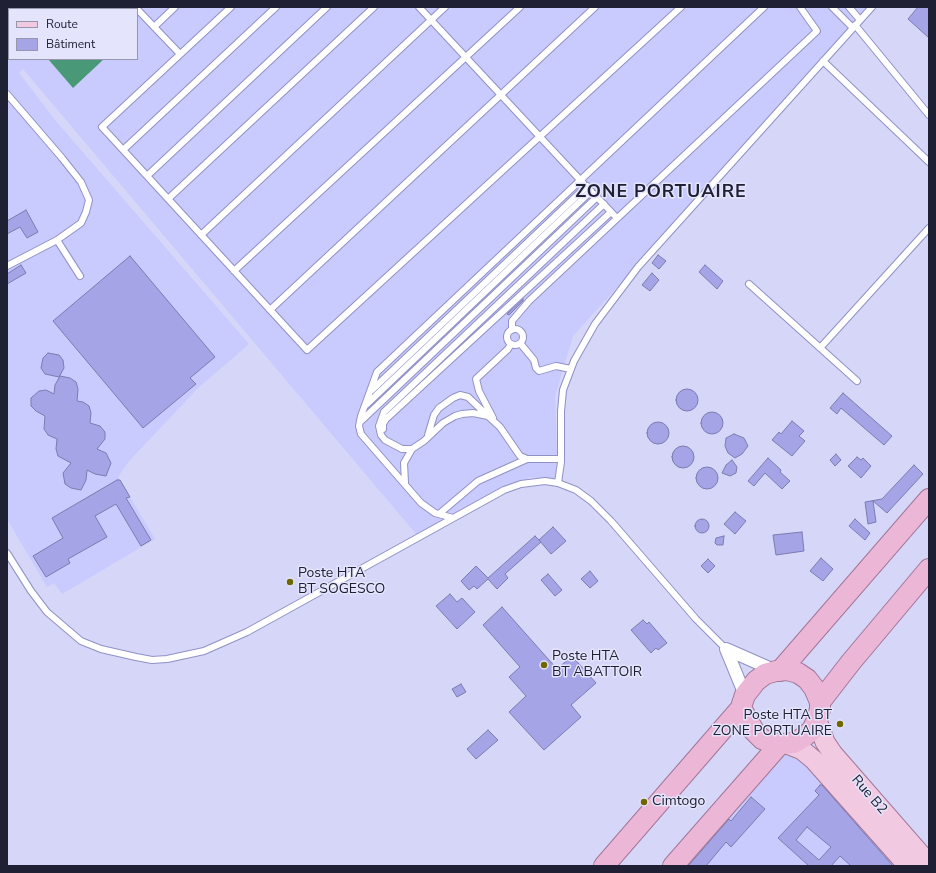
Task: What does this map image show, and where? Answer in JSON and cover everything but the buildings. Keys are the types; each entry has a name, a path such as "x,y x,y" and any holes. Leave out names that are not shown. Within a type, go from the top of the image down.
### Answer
{"highway":[{"path":"778,671 929,500"},
{"path":"743,701 754,731 762,739 784,744 804,738 812,730 818,711 851,662 929,569"},
{"path":"604,866 743,701 756,681 765,674 778,671 798,673 807,679 814,688 818,711"},
{"path":"673,866 784,744"}],"main road":[{"name":"Rue B2","path":"818,711 825,742 833,754 929,864"},
{"name":"Rue B2","path":"784,744 802,750 814,760 908,866"}],"street":[{"path":"726,648 778,671"},
{"path":"726,648 743,701"}],"lane":[{"path":"154,27 175,7"},
{"path":"231,7 102,127 307,350 681,7"},
{"path":"123,150 276,7"},
{"path":"147,176 327,7"},
{"path":"168,199 374,7"},
{"path":"419,7 616,217"},
{"path":"201,235 445,7"},
{"path":"234,271 520,7"},
{"path":"270,310 595,7"},
{"path":"453,518 439,514 421,503 361,434 360,422 364,407 381,367 582,181 764,7"},
{"path":"512,330 512,321 529,301 616,217 817,31 800,7"},
{"path":"832,7 854,27 929,115"},
{"path":"849,7 860,20"},
{"path":"558,483 561,459 563,390 571,369 595,324 638,267 872,7"},
{"path":"138,10 180,54"},
{"path":"823,61 929,162"},
{"path":"7,94 67,164 80,182 88,200 86,212 81,223 57,240 7,266"},
{"path":"370,392 589,189"},
{"path":"364,407 589,189"},
{"path":"360,422 597,197"},
{"path":"412,449 402,449 385,440 381,435 379,426 384,412 604,204"},
{"path":"385,440 383,424 386,420 611,212"},
{"path":"820,348 929,228"},
{"path":"57,240 80,276"},
{"path":"749,284 857,382"},
{"path":"510,344 515,345 520,343 523,338 522,333 518,330 508,332 507,337 510,344 508,349 476,379 479,391 495,422 520,456 527,459 561,459"},
{"path":"520,343 534,360 536,368 539,370 556,366 571,369"},
{"path":"424,441 430,430 434,415 439,408 460,395 468,397 495,422"},
{"path":"405,485 403,474 404,463 412,449 424,441 443,423 462,414 488,416 495,422"},
{"path":"439,514 478,481 527,459"},
{"path":"7,552 39,602 71,634 85,643 101,649 152,660 190,655 232,640 490,497 521,484 545,481 558,483 576,490 591,500 612,521 696,619 726,648"}],"shaded area":[{"path":"7,7 10,8 8,8 8,60 49,60 73,88 103,60 138,60 138,8 117,7 871,7 573,336 555,396 557,453 555,480 530,477 417,535 23,69 19,73 55,120 249,344 198,388 129,461 118,477 155,539 62,594 54,583 47,587 7,519"},
{"path":"11,7 118,8 12,8"},
{"path":"49,60 103,60 73,88"},
{"path":"777,752 799,755 895,866 677,866"}],"place":[{"name":"Poste HTA BT SOGESCO","path":"290,582"},
{"name":"Poste HTA BT ABATTOIR","path":"544,665"},
{"name":"Poste HTA BT ZONE PORTUAIRE","path":"840,724"},
{"name":"Cimtogo","path":"644,802"}],"district":[{"name":"ZONE PORTUAIRE","path":"661,193"}]}
